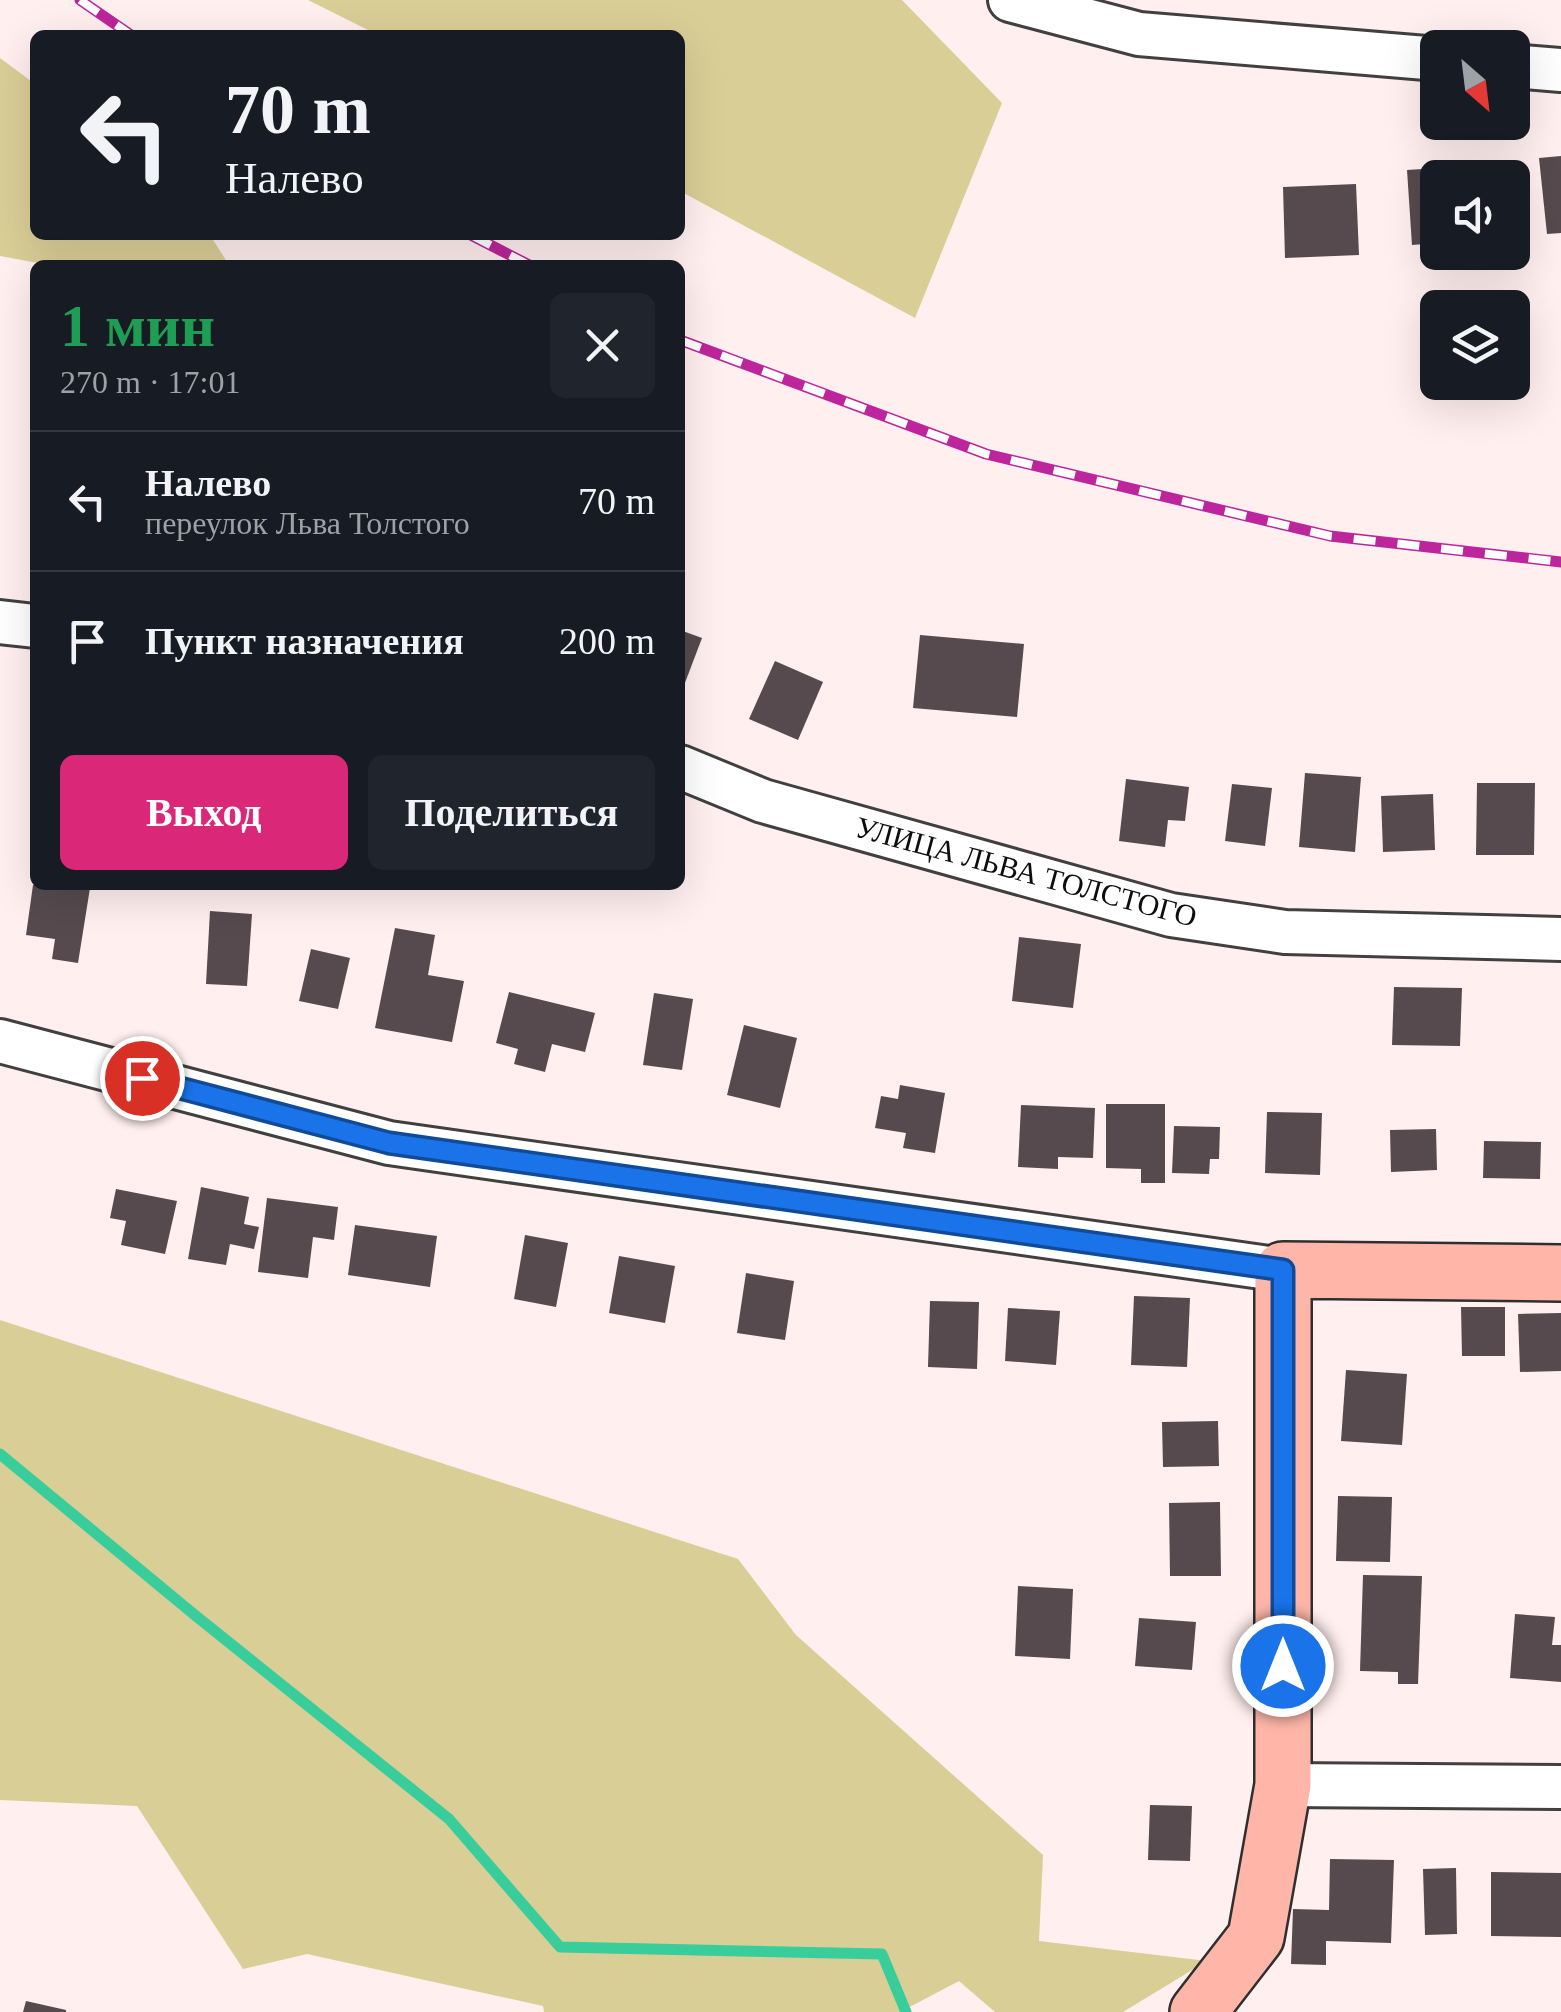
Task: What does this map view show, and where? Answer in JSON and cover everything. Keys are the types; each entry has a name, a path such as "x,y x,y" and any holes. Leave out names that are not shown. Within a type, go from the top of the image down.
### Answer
{"street":[{"path":"1010,0 1139,34 1420,57"},
{"path":"1530,67 1561,70"},
{"path":"0,622 30,625"},
{"name":"УЛИЦА ЛЬВА ТОЛСТОГО","path":"685,769 763,801 1172,915 1285,932 1561,939"},
{"path":"0,1041 389,1143 1283,1270 1561,1273"},
{"path":"1198,2012 1256,1937 1283,1785 1283,1270"},
{"path":"1283,1785 1561,1787"}],"shaded area":[{"path":"308,0 902,0 1002,103 915,318 685,194 685,30 368,30"},
{"path":"0,58 30,80 30,240 213,240 226,260 30,262 0,256"},
{"path":"0,1320 738,1559 796,1635 1043,1855 1039,1941 1207,1961 1123,2012 995,2012 959,1981 900,2012 544,2012 543,2006 307,1954 243,1969 137,1806 0,1800"}],"building":[{"path":"1561,156 1561,233 1547,234 1539,158"},
{"path":"1420,169 1420,244 1412,245 1407,170"},
{"path":"1356,184 1359,255 1285,258 1283,187"},
{"path":"685,632 702,638 685,683"},
{"path":"920,635 1024,644 1017,717 913,708"},
{"path":"775,661 823,682 798,740 749,719"},
{"path":"1305,773 1361,777 1355,852 1299,847"},
{"path":"1126,779 1189,787 1185,821 1168,820 1165,847 1119,841"},
{"path":"1477,783 1535,783 1534,855 1476,855"},
{"path":"1232,784 1272,788 1265,846 1225,841"},
{"path":"1433,794 1435,850 1383,852 1381,796"},
{"path":"32,890 90,890 78,963 52,959 55,939 26,935"},
{"path":"210,911 252,914 247,986 206,984"},
{"path":"395,928 435,935 428,975 464,981 452,1042 375,1028"},
{"path":"1019,937 1081,944 1073,1008 1012,1001"},
{"path":"311,949 350,958 338,1009 299,1001"},
{"path":"1394,987 1462,988 1460,1046 1392,1045"},
{"path":"509,992 595,1013 585,1052 552,1044 545,1072 514,1064 518,1049 496,1043"},
{"path":"654,993 693,999 682,1070 643,1065"},
{"path":"744,1025 797,1038 780,1108 727,1095"},
{"path":"900,1085 945,1093 935,1153 903,1148 906,1133 875,1128 881,1096 898,1099"},
{"path":"1106,1104 1165,1104 1165,1183 1141,1183 1141,1169 1106,1168"},
{"path":"1021,1105 1095,1108 1093,1158 1058,1157 1058,1169 1018,1167"},
{"path":"1267,1112 1322,1113 1320,1175 1265,1173"},
{"path":"1174,1126 1220,1127 1219,1159 1210,1159 1209,1174 1172,1173"},
{"path":"1436,1129 1437,1170 1391,1172 1390,1130"},
{"path":"1484,1141 1541,1142 1540,1179 1483,1178"},
{"path":"201,1187 249,1197 244,1224 259,1227 254,1249 230,1244 226,1265 188,1259"},
{"path":"116,1189 177,1201 165,1254 121,1245 126,1221 110,1218"},
{"path":"267,1198 338,1207 334,1240 313,1237 308,1278 258,1272"},
{"path":"355,1225 437,1236 430,1287 348,1275"},
{"path":"525,1235 568,1243 556,1307 514,1299"},
{"path":"619,1256 675,1266 665,1323 609,1313"},
{"path":"746,1273 794,1281 785,1340 737,1333"},
{"path":"1134,1296 1190,1298 1187,1367 1131,1365"},
{"path":"930,1301 979,1302 977,1369 928,1367"},
{"path":"1461,1307 1505,1307 1505,1356 1462,1356"},
{"path":"1008,1308 1060,1311 1056,1365 1005,1361"},
{"path":"1561,1313 1561,1371 1520,1372 1518,1314"},
{"path":"1346,1370 1407,1374 1402,1445 1341,1441"},
{"path":"1218,1421 1219,1466 1163,1467 1162,1422"},
{"path":"1338,1496 1392,1497 1390,1562 1336,1561"},
{"path":"1220,1502 1221,1576 1170,1576 1169,1503"},
{"path":"1363,1575 1422,1576 1418,1684 1398,1684 1398,1672 1360,1671"},
{"path":"1018,1586 1073,1589 1070,1659 1015,1656"},
{"path":"1515,1614 1555,1617 1552,1645 1561,1645 1561,1682 1510,1678"},
{"path":"1139,1618 1196,1622 1192,1670 1135,1666"},
{"path":"1150,1805 1192,1806 1190,1861 1148,1860"},
{"path":"1330,1859 1394,1860 1391,1943 1326,1941 1326,1965 1291,1964 1293,1909 1329,1910"},
{"path":"1456,1868 1457,1934 1425,1935 1423,1869"},
{"path":"1491,1872 1561,1873 1561,1937 1491,1936"},
{"path":"26,2001 66,2010 66,2012 23,2012"}],"waterway":[{"path":"0,1454 449,1819 560,1947 882,1954 906,2012"}],"railway":[{"path":"80,0 124,30"},
{"path":"481,240 519,260"},
{"path":"685,342 986,454 1330,536 1561,562"}],"route":[{"path":"142,1078 389,1143 1283,1270 1283,1666"}]}
